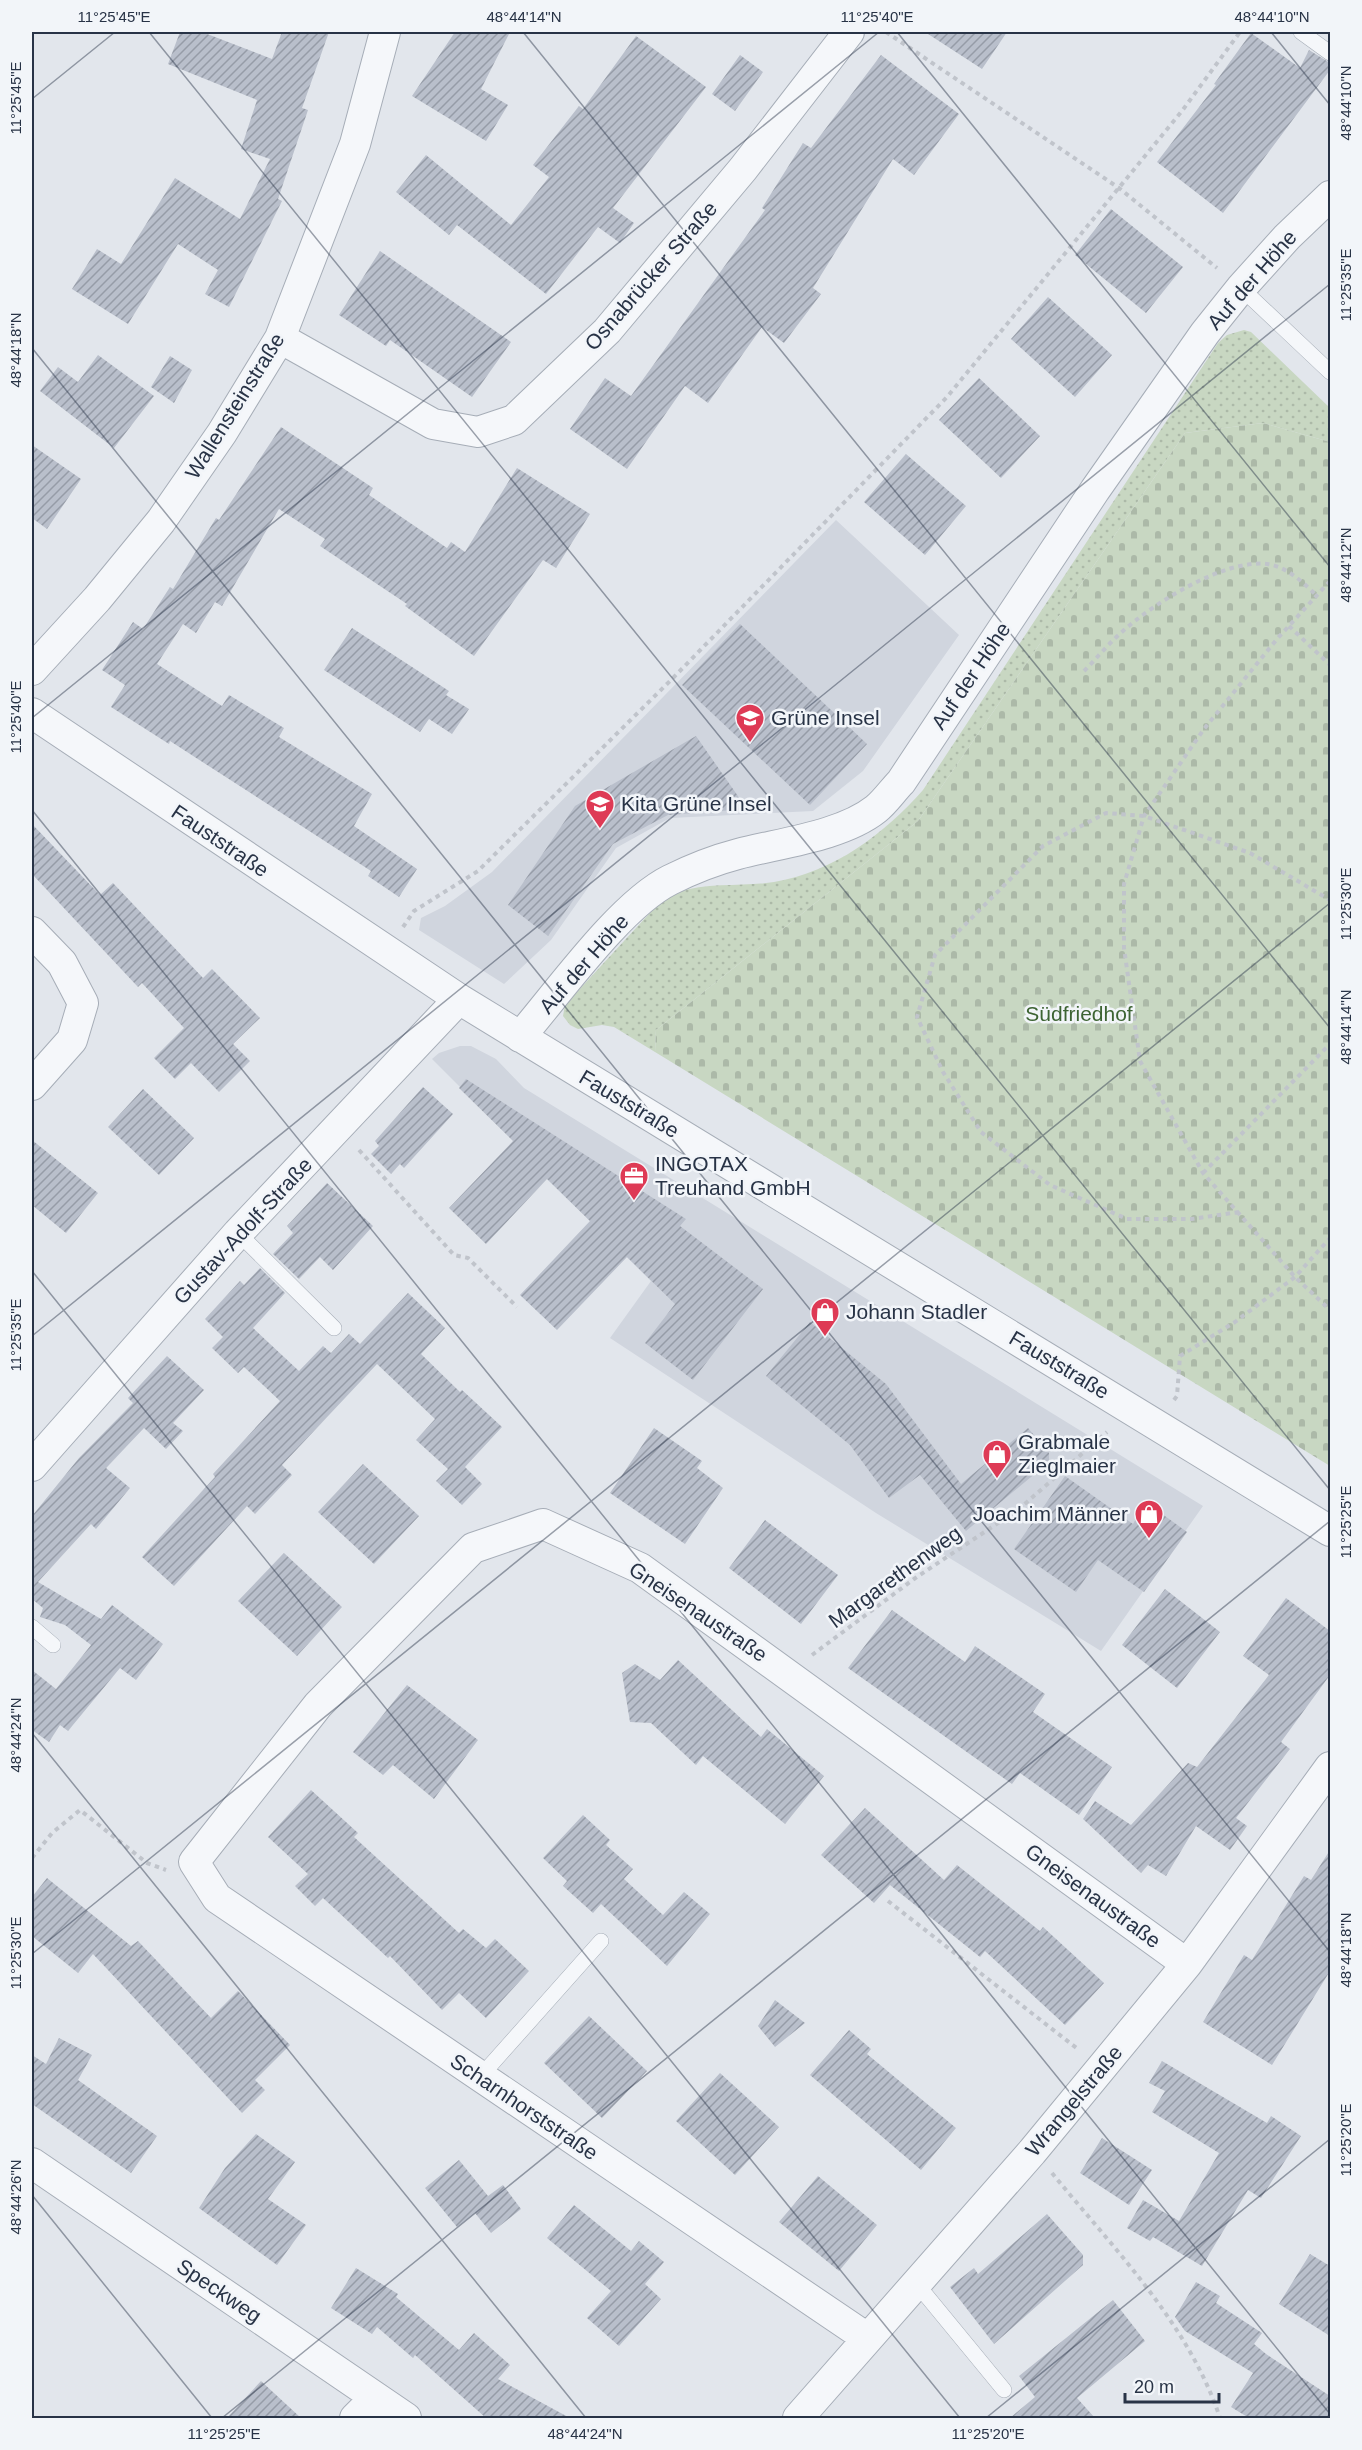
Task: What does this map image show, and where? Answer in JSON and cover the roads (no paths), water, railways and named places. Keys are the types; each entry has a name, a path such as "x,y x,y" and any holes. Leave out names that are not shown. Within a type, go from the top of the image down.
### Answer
{"street":[{"name":"Wallensteinstraße","path":"32,670 97,598 161,521 222,433 280,338 355,144 385,32"},
{"name":"Osnabrücker Straße","path":"280,338 433,424 478,432 514,420 607,332 743,169 849,32"},
{"name":"Auf der Höhe","path":"520,1037 606,935 635,905 668,881 736,854 815,835 849,823 876,809 901,782 1163,391 1240,288 1287,237 1330,196"},
{"name":"Fauststraße","path":"32,713 459,999 1330,1531"},
{"path":"32,932 62,963 83,1004 72,1040 32,1085"},
{"name":"Gustav-Adolf-Straße","path":"32,1466 238,1233 459,999"},
{"name":"Gneisenaustraße","path":"194,1863 318,1705 473,1548 543,1524 639,1568 1187,1964"},
{"name":"Wrangelstraße","path":"798,2418 1032,2152 1187,1964 1330,1767"},
{"name":"Scharnhorststraße","path":"194,1863 217,1898 867,2338"},
{"name":"Speckweg","path":"32,2163 365,2408 406,2418"}],"lane":[{"path":"1301,32 1330,53"},
{"path":"1240,288 1330,372"},
{"path":"238,1233 334,1328"},
{"path":"32,1627 53,1645"},
{"path":"480,2077 601,1941"},
{"path":"916,2283 1004,2390"}],"place":[{"name":"Grüne Insel","path":"750,744"},
{"name":"Kita Grüne Insel","path":"600,830"},
{"name":"INGOTAX Treuhand GmbH","path":"634,1202"},
{"name":"Johann Stadler","path":"825,1338"},
{"name":"Grabmale Zieglmaier","path":"997,1480"},
{"name":"Joachim Männer","path":"1149,1540"}],"park label":[{"name":"Südfriedhof","path":"1079,1014"}]}
